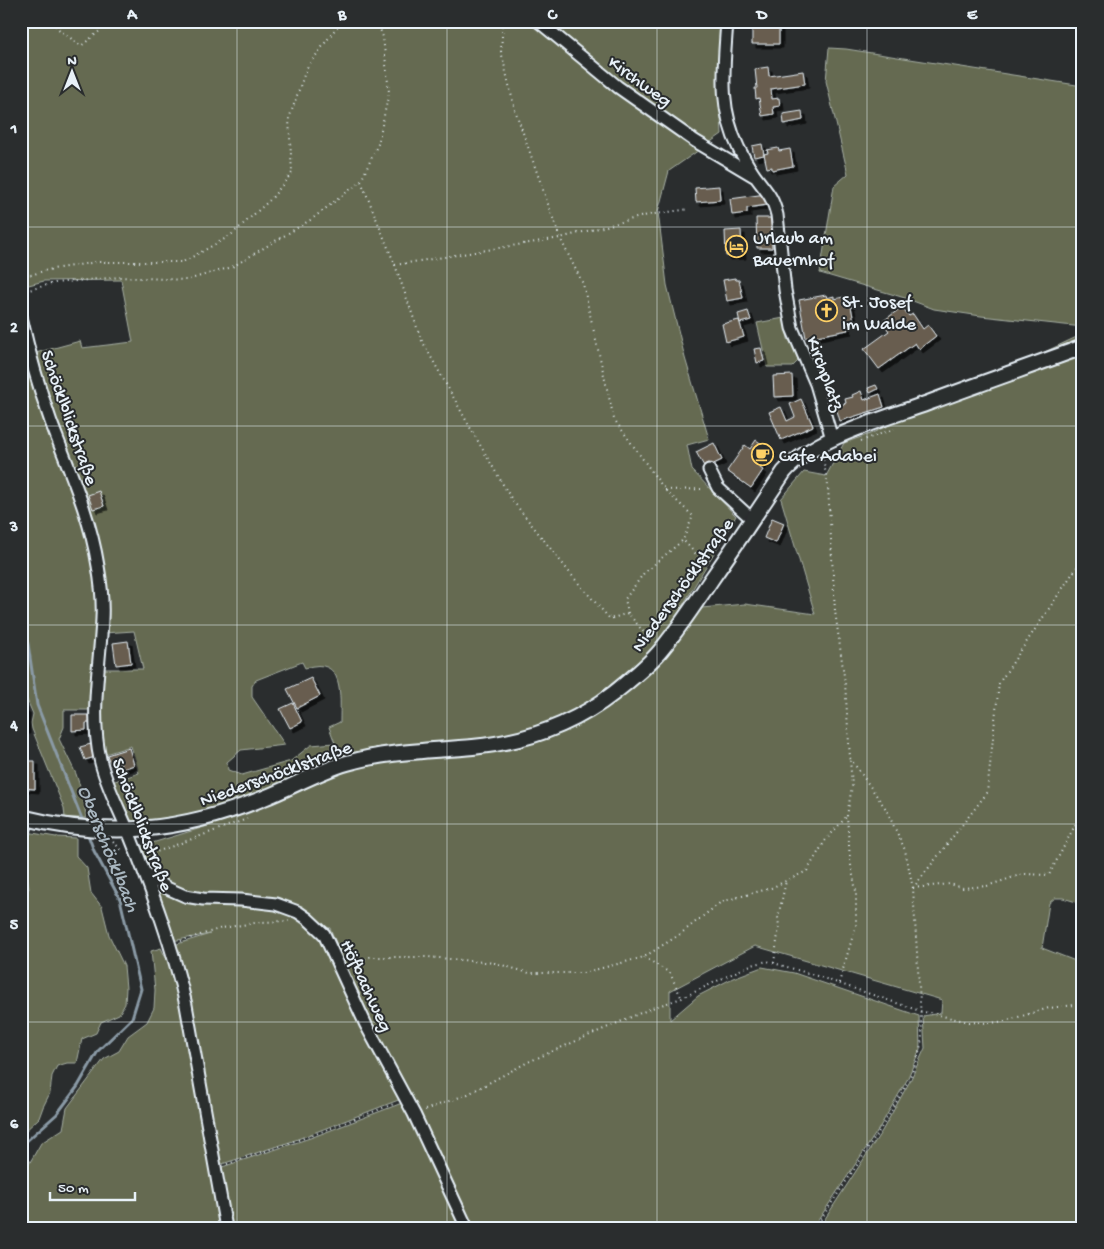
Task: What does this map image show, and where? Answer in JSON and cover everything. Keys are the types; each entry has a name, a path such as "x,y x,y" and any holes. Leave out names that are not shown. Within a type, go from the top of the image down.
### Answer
{"main road":[{"name":"Niederschöcklstraße","path":"24,821 99,830 127,830 179,825 226,813 347,763 392,754 503,743 559,726 586,713 614,693 660,652 784,472 794,461 832,439 1083,347"}],"street":[{"name":"Kirchweg","path":"538,21 618,87 695,141 755,176"},
{"name":"Kirchplatz","path":"727,21 723,87 727,119 739,148 774,204 792,328 816,384 832,439"},
{"path":"728,161 735,156 739,148"},
{"name":"Schöcklblickstraße","path":"21,317 42,397 82,502 95,550 100,581 102,616 96,710 98,746 107,784 144,872 179,975 226,1228"},
{"path":"708,470 718,488 752,519"},
{"name":"Höfbachweg","path":"144,872 167,888 185,896 276,904 298,912 324,934 366,1025 414,1114 467,1228"}],"path":[{"path":"53,21 57,28 81,46 101,30 103,21"},
{"path":"21,278 47,270 97,262 183,262 230,236 271,199 292,173 289,119 306,69 342,21"},
{"path":"21,292 54,283 120,277 187,280 232,267 312,219 361,181 378,144 389,92 384,37 377,21"},
{"path":"503,21 501,51 515,110 560,238 583,284 614,420 665,490 692,516 683,540 644,573 625,599 628,613 660,652"},
{"path":"361,181 395,265 421,339 512,500 574,578 610,619 628,613"},
{"path":"395,265 560,238 648,215 689,209"},
{"path":"822,452 828,486 835,611 845,683 852,786 847,816 850,860 856,890 856,925 839,983"},
{"path":"665,490 718,488"},
{"path":"683,540 715,574"},
{"path":"913,888 987,793 1000,683 1083,558"},
{"path":"815,1228 872,1144 906,1086 922,1048 913,888 905,850 886,809 850,758"},
{"path":"913,888 950,884 963,888 987,886 1023,874 1049,875 1083,810"},
{"path":"112,841 129,858 138,859 255,816"},
{"path":"341,970 370,957 428,957 496,963 529,973 583,973 644,957 679,935 721,902 771,888 807,871 825,841 847,816"},
{"path":"774,963 779,927 778,917 786,880"},
{"path":"169,945 222,928 288,921"},
{"path":"644,957 670,973 682,998"},
{"path":"414,1114 468,1094 528,1062 652,1008 682,998 748,966 768,962 839,983 920,1011 969,1022 991,1023 1049,1008 1083,1004"},
{"path":"215,1168 313,1136 405,1099"}],"green space":[{"path":"21,21 724,21 719,87 722,134 669,171 658,212 667,285 685,358 709,439 687,445 692,470 736,516 680,610 745,604 815,614 781,499 804,472 826,476 844,443 870,434 1083,334 1083,904 1063,898 1055,898 1049,903 1042,948 1083,964 1083,1228 819,1228 882,1131 910,1081 925,1048 923,1016 941,1013 942,1000 755,946 670,991 670,1020 698,996 733,978 762,967 794,973 919,1016 920,1049 907,1080 878,1130 813,1228 472,1228 354,987 330,928 311,923 320,934 401,1099 290,1142 219,1165 174,945 210,934 172,941 139,847 211,825 206,810 156,822 129,819 112,782 139,773 131,746 102,755 100,746 101,669 143,669 134,631 104,633 103,581 32,354 80,341 82,348 133,342 121,280 44,281 21,287","holes":["302,662 305,668 327,667 338,680 340,722 329,727 335,743 311,745 291,761 242,775 228,770 227,762 241,750 285,745 252,697 252,686 256,680"]},
{"path":"829,48 846,49 1083,86 1083,327 934,309 905,298 820,273 834,186 848,174 826,81"},
{"path":"784,318 788,339 797,352 798,361 792,367 767,367 757,323"},
{"path":"21,341 44,419 81,517 93,571 96,630 91,710 64,710 64,727 59,739 76,774 84,799 86,818 65,818 64,808 32,729 33,714 21,686"},
{"path":"21,831 56,837 76,838 76,856 87,868 91,893 102,907 109,935 124,966 126,988 125,1004 119,1014 101,1022 96,1033 82,1039 77,1063 57,1066 52,1076 50,1093 39,1118 21,1135 21,892 29,889"},
{"path":"161,948 174,974 220,1228 21,1228 21,1178 41,1143 63,1129 67,1108 104,1059 119,1051 128,1036 147,1022 154,1008 155,990 151,951"},
{"path":"402,1103 462,1228 231,1228 219,1168 313,1137"}],"building":[{"path":"757,21 774,21 774,26 779,26 779,44 752,44 752,27 757,27"},
{"path":"768,67 769,76 803,71 805,84 771,89 772,99 779,98 780,106 773,107 774,114 762,116 759,98 756,99 755,69"},
{"path":"802,111 803,120 784,124 783,114"},
{"path":"762,144 764,155 754,157 752,146"},
{"path":"778,148 779,151 790,149 793,166 772,170 772,167 767,168 764,154 768,153 767,150"},
{"path":"719,186 720,200 696,202 695,188"},
{"path":"766,194 767,205 747,208 747,213 732,215 730,199"},
{"path":"756,218 771,218 772,248 757,248"},
{"path":"741,230 742,255 726,256 725,231"},
{"path":"735,278 739,280 743,298 727,301 723,280"},
{"name":"St. Josef im Walde","path":"826,295 827,298 834,296 834,299 849,296 854,322 846,323 848,330 806,338 799,300"},
{"path":"902,307 909,316 913,314 923,329 928,325 936,336 919,349 915,343 879,369 864,349 889,331 882,322"},
{"path":"748,311 751,320 740,323 738,314"},
{"path":"739,320 744,337 726,342 722,324"},
{"path":"761,348 764,361 757,363 754,349"},
{"path":"792,375 793,396 774,397 773,376"},
{"path":"876,385 878,389 870,393 868,388"},
{"path":"861,391 864,400 880,394 884,407 840,421 836,407 846,403 845,399 853,397 852,395"},
{"path":"801,399 813,426 781,440 769,412 781,407 787,421 795,417 790,404"},
{"path":"756,440 772,451 760,468 763,470 751,488 727,471 745,445 750,449"},
{"path":"714,443 722,460 705,468 696,452"},
{"path":"99,491 104,506 93,509 88,495"},
{"path":"772,518 784,523 776,543 764,538"},
{"path":"128,641 131,663 116,665 113,643"},
{"path":"311,678 320,696 297,708 287,689"},
{"path":"21,703 23,703 23,709 26,709 26,730 21,730"},
{"path":"293,703 302,722 290,728 280,709"},
{"path":"72,715 90,715 90,723 86,723 86,730 72,731"},
{"path":"91,744 95,757 85,760 80,747"},
{"path":"129,748 134,765 123,769 120,763 111,766 107,755"},
{"path":"21,761 35,761 35,789 21,788"}],"waterway":[{"name":"Oberschöcklbach","path":"21,612 24,617 37,705 84,824"},
{"name":"Oberschöcklbach","path":"21,1146 57,1114 78,1086 98,1051 132,1018 141,989 120,899 94,851 87,832"}],"place":[{"name":"Urlaub am Bauernhof","path":"737,247"},
{"name":"St. Josef im Walde","path":"826,311"},
{"name":"Cafe Adabei","path":"763,454"}]}
